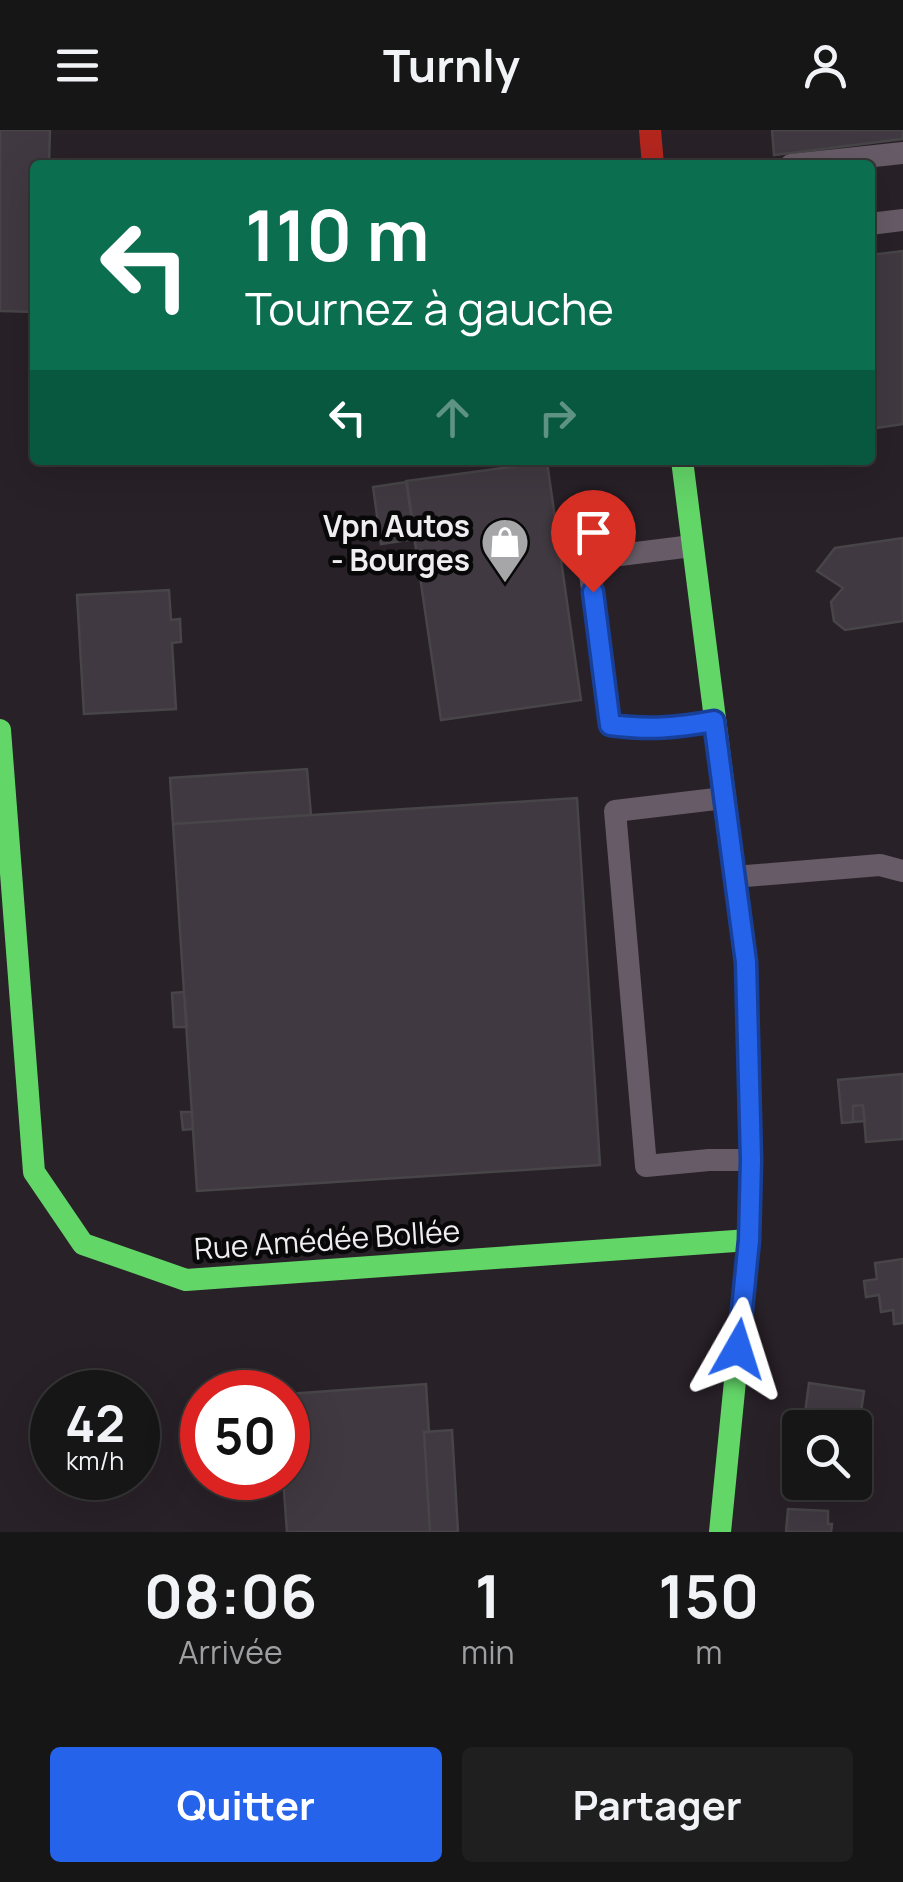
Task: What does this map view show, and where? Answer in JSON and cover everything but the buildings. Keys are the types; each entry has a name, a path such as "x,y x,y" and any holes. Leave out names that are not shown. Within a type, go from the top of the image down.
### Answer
{"street":[{"path":"650,130 653,160"},
{"path":"683,465 746,962 749,1240 720,1532"},
{"name":"Rue Amédée Bollée","path":"0,730 34,1172 83,1244 186,1280 749,1240"}],"lane":[{"path":"838,160 903,153"},
{"path":"875,223 903,220"},
{"path":"692,546 588,558 610,725 645,730 714,721"},
{"path":"724,798 615,811 646,1166 751,1160"},
{"path":"734,877 892,868 903,848"}],"shaded area":[{"path":"0,130 903,130 903,1532 0,1532"}],"traffic: fast":[{"path":"683,465 746,962 749,1240 720,1532"},
{"path":"0,730 34,1172 83,1244 186,1280 749,1240"}],"traffic: jam":[{"path":"650,130 653,160"}],"place":[{"name":"Vpn Autos - Bourges","path":"505,584"}],"route":[{"path":"593,592 610,725 645,730 714,721 746,962 751,1160 749,1240 738,1349"}]}
